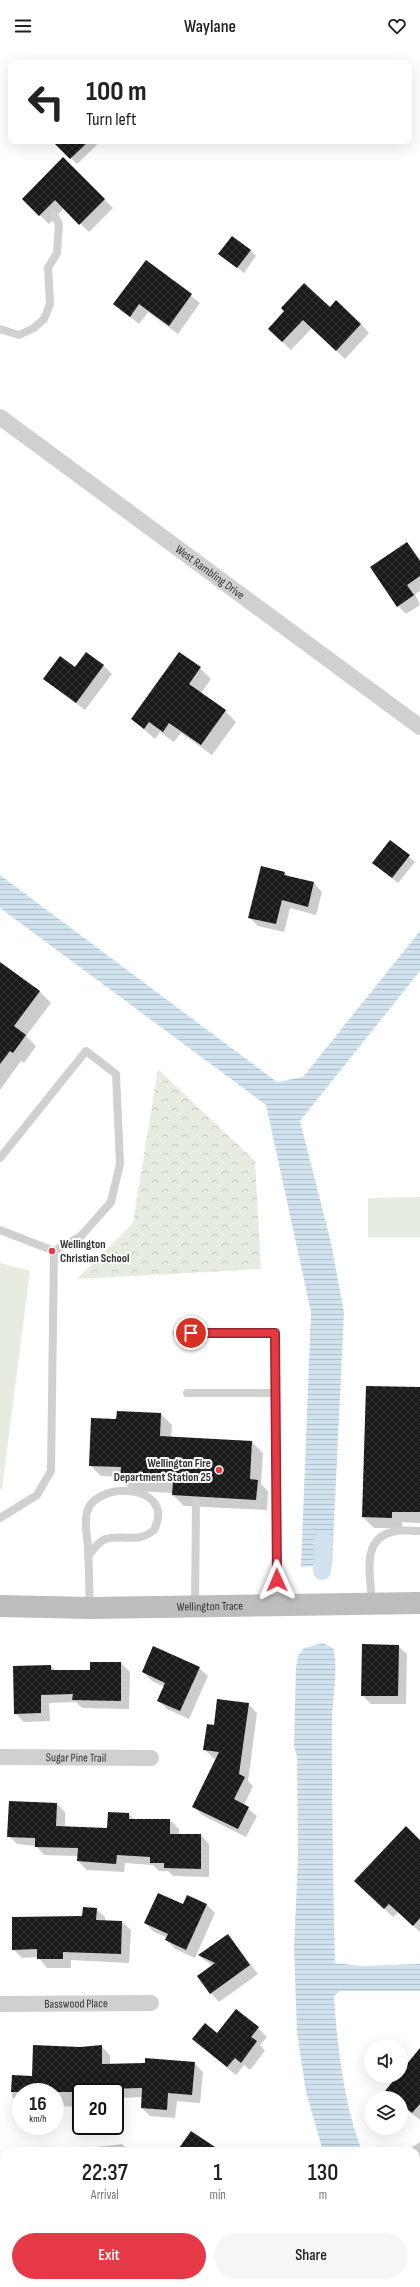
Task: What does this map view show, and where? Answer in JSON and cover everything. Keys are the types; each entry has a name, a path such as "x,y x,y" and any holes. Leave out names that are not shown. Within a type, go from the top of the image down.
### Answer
{"street":[{"name":"West Rambling Drive","path":"0,417 420,727"},
{"name":"Wellington Trace","path":"0,1606 90,1608 420,1603"},
{"name":"Sugar Pine Trail","path":"0,1758 152,1758"},
{"name":"Basswood Place","path":"0,2004 152,2003"}],"lane":[{"path":"0,329 19,335 34,328 44,319 50,304 48,268 57,253 59,224 54,215"},
{"path":"0,1158 86,1051 116,1074 120,1164 111,1202 81,1236 54,1251"},
{"path":"0,1230 54,1251"},
{"path":"0,1518 37,1495 51,1471 54,1251"},
{"path":"177,1332 275,1333 278,1605"},
{"path":"187,1393 275,1393"},
{"path":"88,1556 99,1543 106,1539 140,1538 154,1530 159,1515 153,1500 140,1492 110,1492 96,1499 87,1513 88,1556 90,1608"},
{"path":"195,1606 196,1503"},
{"path":"372,1604 369,1559 376,1542 392,1532 420,1531"}],"green space":[{"path":"158,1069 255,1161 261,1269 77,1279 133,1223"},
{"path":"420,1197 420,1237 368,1237 368,1198"},
{"path":"0,1263 30,1271 2,1489 0,1489"}],"water":[{"path":"0,875 277,1082 303,1077 420,931 420,971 300,1121 331,1243 344,1312 332,1565 301,1567 311,1312 266,1105 0,908"},
{"path":"323,1643 333,1648 335,1655 335,1683 332,1721 335,1963 361,1966 420,1964 420,1991 340,1991 334,1996 342,2075 350,2114 361,2147 322,2147 306,2092 297,2033 294,1948 298,1858 297,1757 294,1745 296,1667 298,1656 304,1648"}],"building":[{"path":"55,144 86,144 70,159"},
{"path":"63,157 105,199 79,225 55,200 39,216 22,199"},
{"path":"232,236 251,250 237,268 218,254"},
{"path":"146,260 192,294 169,326 139,304 130,317 113,304"},
{"path":"304,283 330,307 336,300 361,324 336,351 303,320 282,342 268,329 284,311 281,308"},
{"path":"407,542 420,561 420,576 407,585 414,595 397,607 370,567"},
{"path":"86,652 104,665 76,703 43,679 60,656 75,667"},
{"path":"179,652 201,667 189,684 226,710 201,745 169,723 163,732 149,722 144,729 131,719"},
{"path":"390,840 410,855 392,878 372,863"},
{"path":"261,866 285,872 284,875 314,882 308,907 282,900 276,924 248,918"},
{"path":"0,962 40,991 14,1026 26,1035 13,1053 10,1051 0,1064"},
{"path":"366,1386 420,1387 420,1512 392,1512 392,1518 362,1517"},
{"path":"117,1411 161,1413 160,1436 252,1441 250,1479 258,1480 256,1500 172,1495 173,1482 120,1481 121,1467 89,1466 91,1418 116,1419"},
{"path":"362,1644 399,1645 398,1696 361,1696"},
{"path":"153,1646 200,1667 180,1711 157,1701 165,1683 142,1672"},
{"path":"90,1662 121,1662 121,1701 72,1700 73,1694 41,1695 41,1713 14,1714 13,1666 51,1665 51,1670 90,1670"},
{"path":"217,1699 249,1703 239,1774 245,1777 234,1799 249,1807 238,1829 192,1807 219,1752 203,1750 207,1724 214,1725"},
{"path":"9,1801 57,1803 56,1826 107,1828 108,1812 129,1813 129,1819 170,1819 170,1834 201,1834 201,1869 164,1868 164,1863 150,1863 150,1857 117,1855 116,1864 77,1861 78,1848 35,1847 35,1838 7,1837"},
{"path":"406,1826 420,1840 420,1918 413,1926 389,1904 384,1909 354,1881"},
{"path":"158,1893 183,1904 187,1895 207,1904 186,1950 165,1940 168,1934 144,1923"},
{"path":"83,1907 97,1908 96,1920 122,1921 121,1954 63,1952 63,1959 37,1959 37,1949 12,1950 12,1917 82,1916"},
{"path":"228,1934 250,1965 210,1994 197,1976 215,1963 198,1955"},
{"path":"236,2009 259,2027 251,2037 257,2041 241,2063 235,2058 227,2067 192,2039 205,2023 217,2033"},
{"path":"33,2045 80,2047 102,2045 102,2064 145,2063 145,2058 195,2062 192,2095 168,2093 167,2110 141,2108 142,2088 124,2088 124,2083 72,2083 72,2092 64,2092 64,2083 12,2083 11,2092 12,2075 32,2076"},
{"path":"420,2048 420,2104 412,2113 408,2110 408,2091 385,2091 391,2083 408,2083 408,2063"},
{"path":"191,2131 215,2147 180,2147"}],"waterway":[{"path":"322,1571 323,1541"}],"place":[{"name":"Wellington Christian School","path":"52,1251"},
{"name":"Wellington Fire Department Station 25","path":"219,1470"}],"route":[{"path":"191,1333 275,1333 277,1580"}]}
